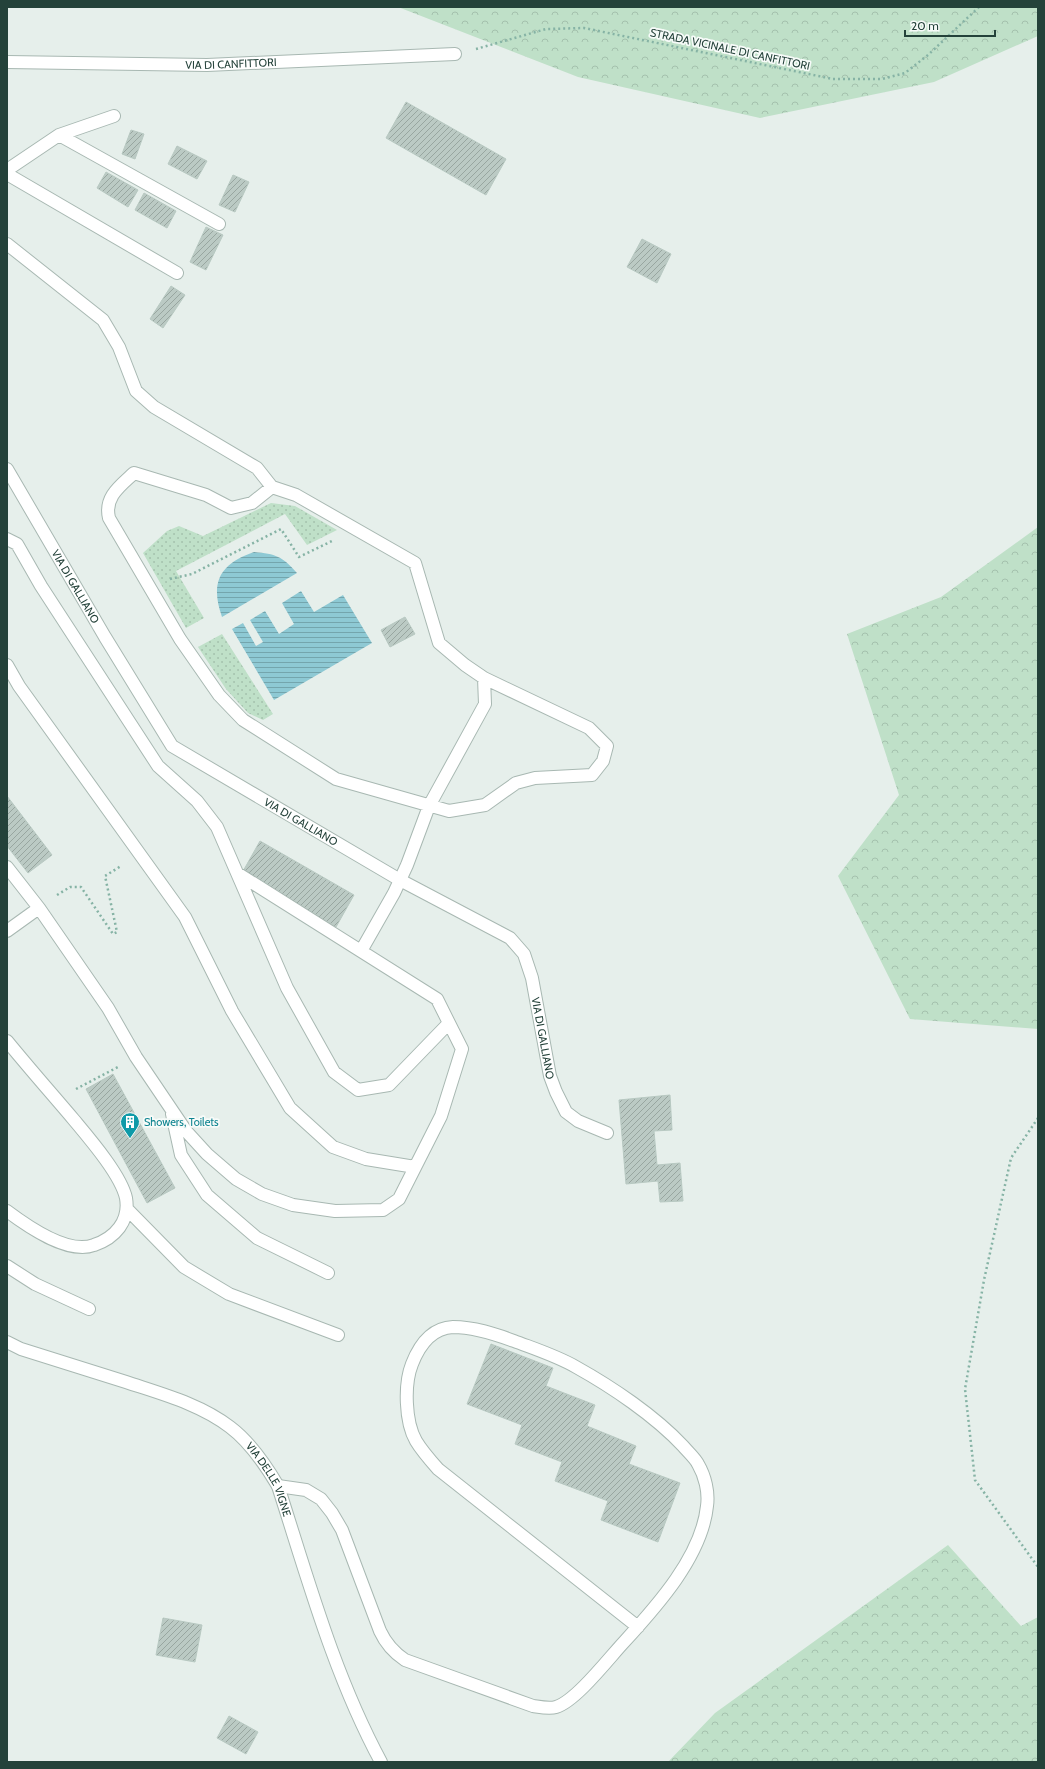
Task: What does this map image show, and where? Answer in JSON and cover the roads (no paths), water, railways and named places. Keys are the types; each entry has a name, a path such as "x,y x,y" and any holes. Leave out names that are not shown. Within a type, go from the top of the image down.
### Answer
{"street":[{"name":"VIA DI CANFITTORI","path":"7,62 207,65 455,54"},
{"path":"7,170 59,135 114,116"},
{"path":"59,135 219,224"},
{"path":"7,174 177,273"},
{"path":"7,244 103,320 119,347 136,391 154,406 257,468 272,487 296,495 416,563 439,642 465,665 484,678 589,728 607,746 603,761 592,775 535,778 516,783 485,805 449,811 336,779 243,720 219,695 180,639 109,518 107,510 113,492 134,474 206,495 231,508 252,503 272,487"},
{"name":"VIA DI GALLIANO","path":"7,469 101,630 172,746 400,880 510,938 524,954 532,978 550,1076 556,1092 566,1112 578,1121 607,1133"},
{"path":"7,539 18,544 41,586 158,766 197,801 217,827 287,988 334,1072 358,1090 389,1085 449,1023"},
{"path":"7,665 19,686 141,853 185,917 232,1011 290,1108 333,1147 366,1159 415,1167"},
{"path":"361,951 394,893 407,865 429,806 486,704 484,678"},
{"path":"7,867 38,908 108,1008 136,1057 186,1131 207,1154 236,1179 262,1194 293,1205 335,1211 382,1210 398,1198 441,1116 462,1049 437,999 237,873"},
{"path":"7,931 38,908"},
{"path":"7,1041 97,1148 115,1175 125,1196 127,1209 123,1223 116,1234 104,1242 92,1246 71,1246 53,1240 38,1232 7,1211"},
{"path":"171,1109 181,1155 207,1195 257,1238 328,1273"},
{"path":"127,1209 184,1266 229,1294 338,1335"},
{"path":"7,1266 35,1284 89,1309"},
{"path":"278,1486 306,1490 321,1499 332,1513 342,1530 386,1643 405,1660 521,1703 543,1708 556,1707 567,1702 638,1627 687,1562 701,1533 707,1505 706,1483 698,1462 666,1429 623,1397 575,1366 539,1350 490,1332 452,1327 439,1330 425,1340 418,1350 409,1372 407,1397 409,1423 415,1440 438,1469 638,1627"},
{"name":"VIA DELLE VIGNE","path":"7,1342 21,1349 169,1396 199,1409 230,1426 248,1443 268,1469 278,1486 328,1644 365,1733 381,1762"}],"water":[{"path":"254,552 273,555 283,559 297,573 222,617 218,605 217,594 220,576 233,562"},
{"path":"301,591 314,612 343,595 372,643 274,700 232,629 243,623 256,646 263,642 250,620 265,611 279,634 294,624 282,603"}],"place":[{"name":"Showers, Toilets","path":"130,1139"}]}
